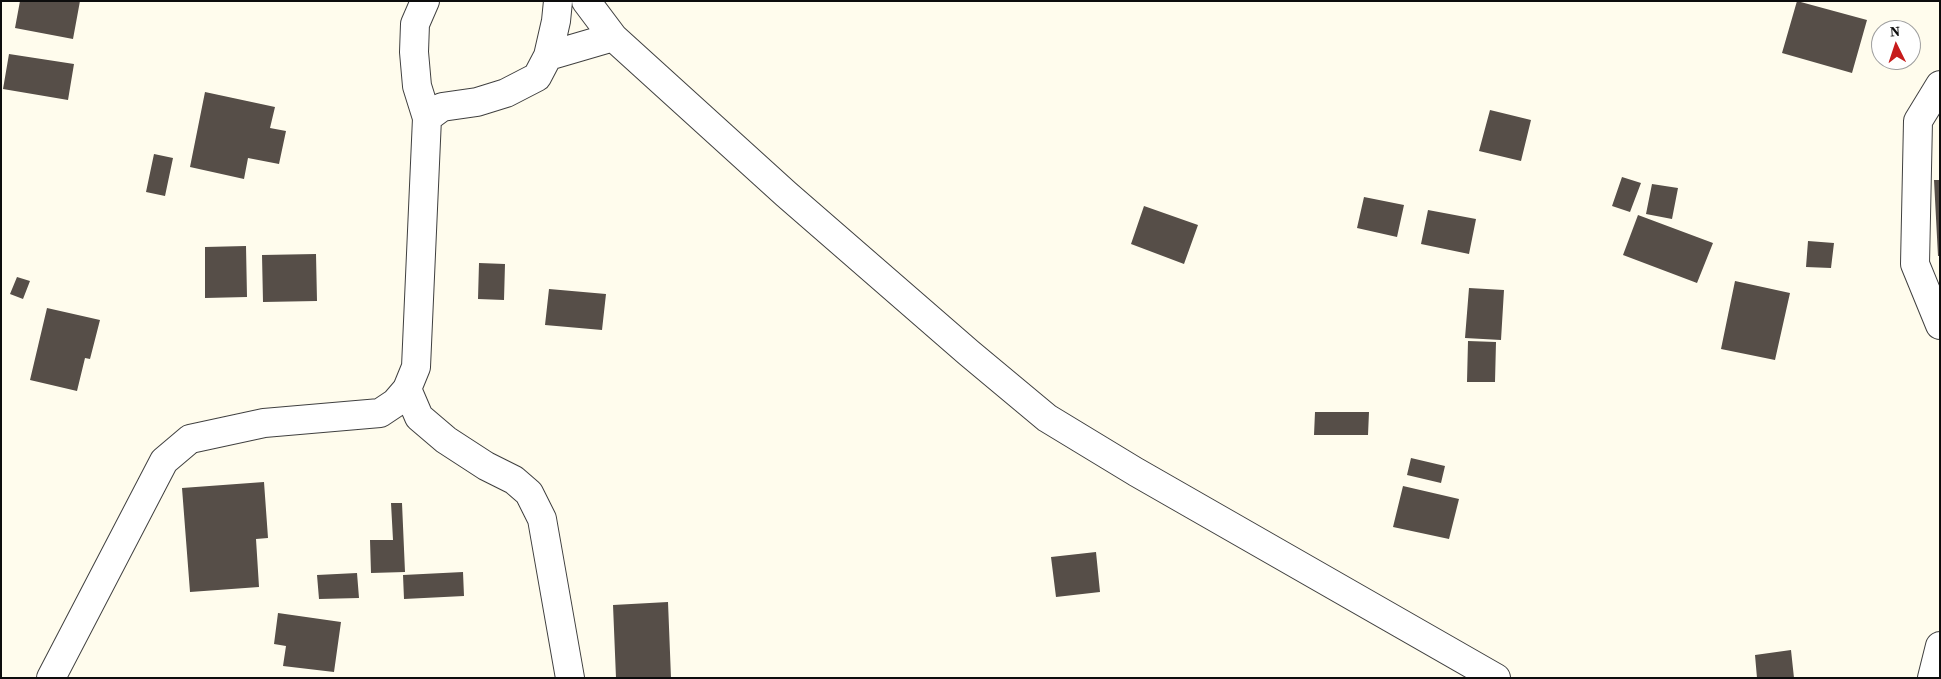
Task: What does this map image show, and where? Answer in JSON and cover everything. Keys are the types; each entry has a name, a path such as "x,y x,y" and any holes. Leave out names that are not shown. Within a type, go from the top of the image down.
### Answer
{"street":[{"path":"380,413 395,403 407,388 416,367 427,118 416,86 414,52 416,24 425,1"},
{"path":"427,118 442,108 477,102 506,93 538,77 548,56 556,21 558,1"},
{"path":"586,1 614,37 793,200 969,354 1047,418 1136,472 1496,678"},
{"path":"548,56 614,37"},
{"path":"1940,84 1918,120 1915,264 1940,325"},
{"path":"407,388 419,417 446,440 486,466 514,480 529,493 542,519 570,678"},
{"path":"51,678 116,557 142,500 164,461 190,439 264,423 380,413 419,417"},
{"path":"1932,678 1940,646"}],"building":[{"path":"20,1 80,1 73,39 15,28"},
{"path":"1797,1 1867,20 1852,73 1782,53"},
{"path":"9,54 74,64 68,100 3,89"},
{"path":"205,92 275,107 270,128 286,131 279,164 248,158 244,179 190,167"},
{"path":"1490,110 1531,120 1521,161 1479,151"},
{"path":"154,154 173,158 165,196 146,192"},
{"path":"1622,177 1641,183 1630,212 1612,206"},
{"path":"1934,180 1940,180 1940,256 1938,256"},
{"path":"1652,184 1678,188 1672,219 1646,214"},
{"path":"1364,197 1404,205 1397,237 1357,228"},
{"path":"1144,206 1198,225 1184,264 1131,244"},
{"path":"1428,210 1476,219 1469,254 1421,244"},
{"path":"1638,215 1713,243 1697,283 1623,255"},
{"path":"1808,241 1834,243 1831,268 1806,267"},
{"path":"246,246 247,297 205,298 205,247"},
{"path":"316,254 317,301 263,302 262,255"},
{"path":"479,263 505,264 504,300 478,299"},
{"path":"17,277 30,281 23,299 10,294"},
{"path":"1735,281 1790,293 1775,360 1721,349"},
{"path":"1469,288 1504,290 1501,340 1465,338"},
{"path":"549,289 606,294 602,330 545,325"},
{"path":"47,308 100,320 90,359 85,358 77,391 30,380"},
{"path":"1468,341 1496,342 1495,382 1467,382"},
{"path":"1315,412 1369,412 1368,435 1314,435"},
{"path":"1411,458 1445,466 1441,483 1407,475"},
{"path":"264,482 268,538 256,539 259,587 190,592 182,488"},
{"path":"1403,486 1459,499 1449,539 1393,527"},
{"path":"391,503 402,503 405,572 371,573 370,540 393,540"},
{"path":"1096,552 1100,592 1056,597 1051,557"},
{"path":"463,572 464,596 404,599 403,575"},
{"path":"357,573 359,598 319,599 317,575"},
{"path":"668,602 671,678 616,678 613,605"},
{"path":"278,613 341,622 334,672 283,666 286,646 274,644"},
{"path":"1791,650 1794,678 1757,678 1755,655"}]}
